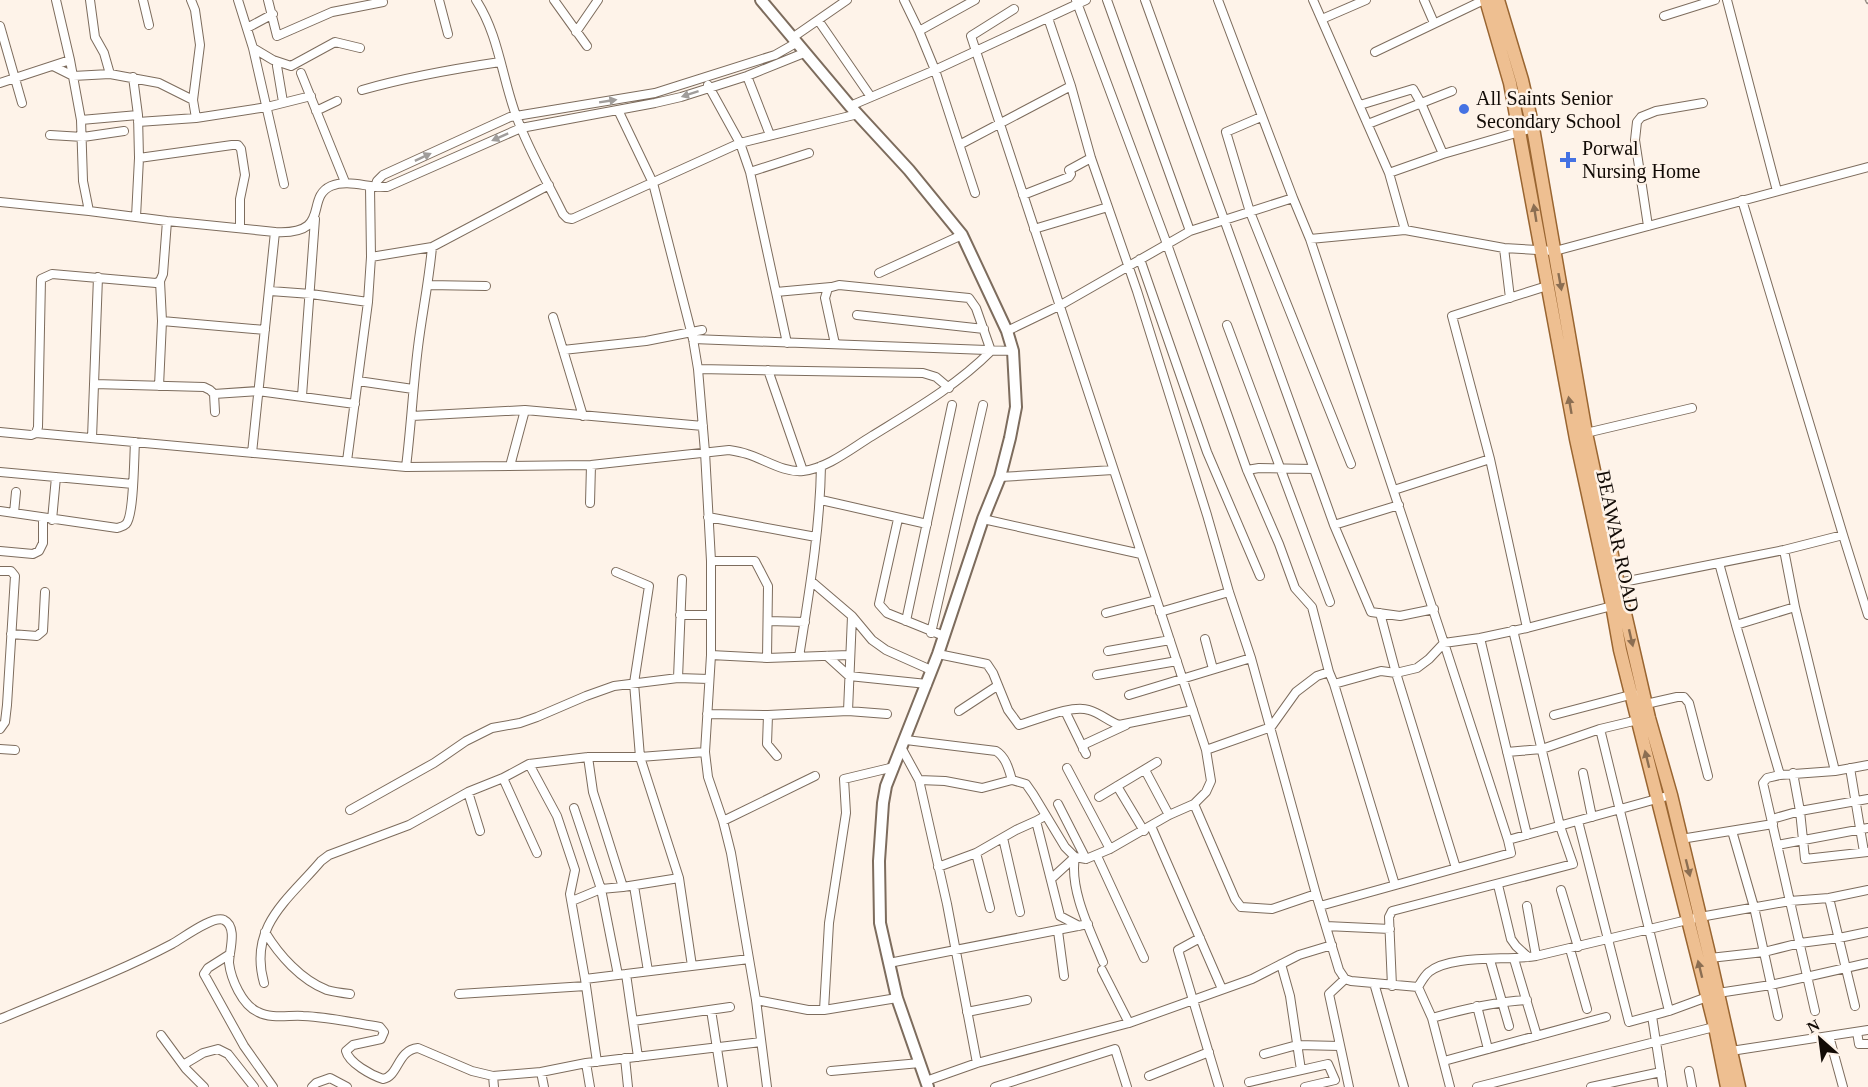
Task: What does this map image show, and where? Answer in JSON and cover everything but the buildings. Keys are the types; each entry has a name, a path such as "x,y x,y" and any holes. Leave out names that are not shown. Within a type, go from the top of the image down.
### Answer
{"main road":[{"name":"BEAWAR ROAD","path":"1485,0 1504,40"},
{"name":"BEAWAR ROAD","path":"1498,0 1504,40 1533,128 1586,434 1618,583 1618,604"},
{"name":"BEAWAR ROAD","path":"1516,81 1520,132 1576,439 1640,696 1657,799 1694,918 1720,1025 1727,1087"},
{"name":"BEAWAR ROAD","path":"1644,719 1671,795 1694,918 1710,958 1713,995"},
{"name":"BEAWAR ROAD","path":"1720,1025 1731,1051 1739,1087"}],"street":[{"path":"56,0 81,120 83,181 89,211"},
{"path":"90,0 95,37 104,53 110,74"},
{"path":"143,0 148,25"},
{"path":"191,0 195,10 200,45 192,100 196,118"},
{"path":"238,0 253,48 284,184"},
{"path":"268,0 277,36 332,12 360,3 383,2"},
{"path":"439,0 448,34"},
{"path":"476,0 494,39 520,128 563,214 572,219 740,143 858,114"},
{"path":"554,0 587,46"},
{"path":"576,32 598,0"},
{"path":"761,0 850,106 909,170 962,235 1007,331 1013,351 1016,407 1000,477 983,519 927,684 886,786 883,803 879,861 880,923 897,998 927,1084 977,1063 1129,1023 1252,979 1299,955 1332,945"},
{"path":"347,461 368,302 373,187 383,176 516,116 655,93 775,55 790,36 847,0"},
{"path":"904,0 935,70 961,144 975,193"},
{"path":"953,0 959,9"},
{"path":"919,31 975,0"},
{"path":"850,106 935,70 1048,18 1077,2 1086,0"},
{"path":"1107,0 1190,231"},
{"path":"1145,0 1334,525 1371,612 1400,616 1434,609"},
{"path":"1218,0 1310,239 1434,609 1511,853 1320,906"},
{"path":"1313,0 1389,173 1405,230"},
{"path":"1322,19 1366,0"},
{"path":"1424,0 1434,23"},
{"path":"1376,52 1485,0"},
{"path":"1664,16 1715,0"},
{"path":"1727,0 1777,191"},
{"path":"1077,2 1167,244 1247,470 1279,544 1294,588 1312,607 1329,672 1395,885"},
{"path":"919,780 945,781 982,788 1012,780 1026,784 1065,846 1076,857 1086,859 1097,856 1169,815 1194,804 1206,792 1211,781 1206,750 971,36 1014,9"},
{"path":"247,28 273,14"},
{"path":"1048,18 1071,86 1091,158 1137,291 1251,658 1339,970 1346,979 1392,986 1418,987"},
{"path":"818,20 871,97"},
{"path":"0,26 22,103"},
{"path":"253,48 273,60 291,66 335,42 360,48"},
{"path":"0,202 167,221 293,232 309,226 325,189 345,182 373,187 387,186 520,128 664,101 747,76 804,53"},
{"path":"0,83 70,60"},
{"path":"362,90 434,72 500,62"},
{"path":"53,66 73,76 110,74 159,83 192,100"},
{"path":"277,66 283,102"},
{"path":"302,73 345,182"},
{"path":"747,76 770,135"},
{"path":"133,77 138,118 139,158 136,217"},
{"path":"705,78 740,143 750,172 787,343"},
{"path":"961,144 1071,86"},
{"path":"1360,105 1413,89 1443,154"},
{"path":"1368,124 1452,91"},
{"path":"81,120 196,118 267,107 311,96"},
{"path":"316,111 337,101"},
{"path":"1648,226 1635,140 1637,122 1641,117 1656,111 1702,103"},
{"path":"618,110 653,183 692,335 698,369 711,561 711,655 705,752 708,777 731,853 756,1000 767,1087"},
{"path":"1262,117 1226,132 1250,212 1351,464"},
{"path":"1389,173 1443,154 1533,128"},
{"path":"50,135 83,137 124,131"},
{"path":"464,138 470,151"},
{"path":"139,158 238,145 241,149 245,175 240,199 240,228"},
{"path":"750,172 809,153"},
{"path":"1023,195 1068,177 1071,174 1069,170 1091,158"},
{"path":"1310,239 1405,230 1504,248 1555,251 1868,167"},
{"path":"371,257 432,247 549,185"},
{"path":"1007,331 1059,306 1190,231 1293,198"},
{"path":"1743,200 1868,615"},
{"path":"1034,229 1108,207"},
{"path":"302,396 315,214"},
{"path":"159,386 162,321 160,281 163,274 167,221"},
{"path":"252,453 275,232"},
{"path":"879,273 962,235"},
{"path":"406,466 421,320 432,247"},
{"path":"1504,248 1510,298"},
{"path":"1140,259 1208,453 1260,576"},
{"path":"36,433 38,427 41,279 52,274 156,284 160,281"},
{"path":"92,438 98,278"},
{"path":"428,285 486,286"},
{"path":"776,292 839,285 969,298 976,308 991,351"},
{"path":"1527,628 1490,459 1452,316 1547,286"},
{"path":"831,287 826,292 825,298 835,344"},
{"path":"270,291 368,302"},
{"path":"857,315 984,329"},
{"path":"553,317 583,416"},
{"path":"162,321 265,330"},
{"path":"1227,325 1330,602"},
{"path":"692,335 702,330"},
{"path":"563,350 692,335 787,343 1013,351"},
{"path":"0,432 31,435 36,433 406,466 591,465 729,450 746,453 789,469 802,471 821,466 845,453 949,388 991,351"},
{"path":"698,369 923,373 936,377 949,388"},
{"path":"768,370 802,471"},
{"path":"358,381 413,389"},
{"path":"94,384 204,387 214,394 215,412"},
{"path":"214,394 258,391 355,404"},
{"path":"906,621 952,405"},
{"path":"932,633 983,405"},
{"path":"1586,434 1692,408"},
{"path":"412,416 525,410 703,426"},
{"path":"510,466 525,410"},
{"path":"0,511 117,528 124,526 129,516 135,442"},
{"path":"1394,490 1490,459"},
{"path":"590,503 591,465"},
{"path":"800,657 821,500 821,466"},
{"path":"1247,470 1259,468 1314,469"},
{"path":"1000,477 1113,470"},
{"path":"0,472 133,484"},
{"path":"52,520 56,477"},
{"path":"14,513 16,492"},
{"path":"821,500 927,524"},
{"path":"1334,525 1399,505"},
{"path":"708,517 816,537"},
{"path":"0,551 33,554 39,551 43,543 43,518"},
{"path":"898,519 879,604 887,613 932,633 941,645 987,664 1008,710 1019,725 1078,708 1086,709 1119,725 1193,710"},
{"path":"983,519 1141,554"},
{"path":"1618,583 1784,550 1843,535"},
{"path":"1784,550 1795,607 1835,771"},
{"path":"711,561 755,561 768,586 767,658"},
{"path":"1719,563 1780,775"},
{"path":"0,571 11,571 15,576 12,634 4,704 5,722 0,729"},
{"path":"616,572 649,586 634,683 640,757 679,878 692,966"},
{"path":"678,678 682,579"},
{"path":"811,581 852,616 872,640 886,650 931,670"},
{"path":"12,634 37,636 43,632 45,592"},
{"path":"1160,612 1229,592"},
{"path":"1106,613 1156,600"},
{"path":"1334,684 1381,671 1396,673 1417,668 1444,643 1527,628 1618,604"},
{"path":"1736,625 1795,607"},
{"path":"1380,614 1456,868"},
{"path":"680,615 711,615"},
{"path":"848,711 852,616"},
{"path":"768,621 805,622"},
{"path":"1392,986 1390,913 1573,864 1560,826 1513,630"},
{"path":"1480,638 1527,835"},
{"path":"1205,639 1213,669"},
{"path":"1108,651 1170,640"},
{"path":"711,655 767,658 849,655"},
{"path":"827,656 849,676 927,684"},
{"path":"1130,695 1251,658"},
{"path":"1097,675 1177,661"},
{"path":"1206,750 1271,727 1296,692 1317,675 1329,672"},
{"path":"350,810 434,763 479,733 492,728 537,717 602,689 678,678 709,679"},
{"path":"959,711 997,686"},
{"path":"1554,715 1640,696 1684,698 1689,703 1708,776"},
{"path":"707,714 768,715 848,711 887,714"},
{"path":"1065,711 1084,752 1085,744 1130,723"},
{"path":"768,715 767,744 777,756"},
{"path":"1507,752 1542,749 1600,729 1644,719"},
{"path":"1600,729 1669,1011"},
{"path":"904,744 996,751 1005,759 1012,780"},
{"path":"904,744 919,780 977,1063"},
{"path":"0,749 15,750"},
{"path":"264,983 259,967 259,956 270,921 279,906 329,855 409,825 468,792 529,765 588,757 640,757 705,752"},
{"path":"588,757 592,792 622,887"},
{"path":"1099,797 1157,762"},
{"path":"529,765 557,816 575,870 570,894 597,1062"},
{"path":"1815,1011 1763,783 1767,778 1780,775 1835,771 1868,765"},
{"path":"824,1010 829,923 846,813 844,779 894,767"},
{"path":"1067,768 1110,849"},
{"path":"1793,773 1805,859 1866,852 1864,829 1855,801 1850,768"},
{"path":"1145,770 1169,815"},
{"path":"1583,773 1592,817"},
{"path":"723,821 814,776"},
{"path":"503,778 537,854"},
{"path":"1118,786 1148,829 1222,989"},
{"path":"468,792 480,831"},
{"path":"1508,840 1671,795"},
{"path":"1681,839 1732,831 1773,822 1800,811 1868,799"},
{"path":"1058,804 1086,859"},
{"path":"1194,804 1235,899 1241,907 1272,909 1316,894"},
{"path":"574,808 601,889 633,1021 638,1057"},
{"path":"938,867 976,853 1045,816"},
{"path":"1036,821 1060,916 1078,926"},
{"path":"1578,821 1629,1022 1713,995 1771,985 1868,963"},
{"path":"1777,844 1864,829"},
{"path":"1732,831 1754,908 1778,1016"},
{"path":"1003,838 1020,912"},
{"path":"976,853 990,908"},
{"path":"1097,856 1143,958"},
{"path":"1051,879 1076,857"},
{"path":"1076,857 1074,875 1088,924 1102,966 1129,1023"},
{"path":"572,902 601,889 679,878"},
{"path":"1498,885 1511,939 1524,958"},
{"path":"634,886 648,971"},
{"path":"1561,890 1587,1009"},
{"path":"1418,987 1428,973 1439,965 1457,961 1524,958 1694,918 1868,890"},
{"path":"1829,898 1855,1005"},
{"path":"1527,906 1524,958 1527,1000 1537,1036"},
{"path":"0,1019 152,955 209,921 218,919 226,921 230,926 232,934 231,972 237,987 251,1008 267,1015 305,1016 364,1024 383,1029 384,1036 381,1038 353,1045 346,1053 351,1060 379,1078 388,1078"},
{"path":"1326,927 1390,923"},
{"path":"889,963 1088,924"},
{"path":"1058,931 1064,976"},
{"path":"265,932 277,951 310,980 328,990 350,994"},
{"path":"1710,958 1764,952 1800,943 1868,932"},
{"path":"1200,938 1178,950 1219,1087"},
{"path":"230,954 208,968 204,974 244,1047 273,1087"},
{"path":"459,994 586,983 648,971 749,959"},
{"path":"1490,960 1509,1026"},
{"path":"1281,964 1290,996 1301,1070"},
{"path":"1346,979 1329,994 1349,1087"},
{"path":"1374,983 1404,1087"},
{"path":"1418,987 1432,1018 1450,1087"},
{"path":"756,1000 808,1010 824,1010 897,998"},
{"path":"967,1012 1027,1000"},
{"path":"1432,1018 1501,1001 1527,1000"},
{"path":"1477,1006 1488,1050"},
{"path":"633,1021 730,1007"},
{"path":"711,1010 723,1087"},
{"path":"1652,1016 1663,1087"},
{"path":"1444,1062 1606,1017"},
{"path":"1477,1087 1720,1025"},
{"path":"1731,1051 1868,1030"},
{"path":"1857,1032 1859,1044 1868,1044"},
{"path":"161,1035 183,1065 204,1087"},
{"path":"1829,1036 1843,1087"},
{"path":"383,1087 406,1052 418,1048 472,1071 493,1076 541,1072 586,1063 760,1042"},
{"path":"1264,1054 1297,1045 1340,1046"},
{"path":"183,1065 203,1053 218,1049 228,1054 253,1087 266,1078"},
{"path":"995,1087 1115,1049 1127,1087"},
{"path":"1149,1076 1209,1052"},
{"path":"624,1058 628,1087"},
{"path":"586,1063 590,1087"},
{"path":"831,1071 920,1063"},
{"path":"1249,1082 1328,1064 1335,1080 1305,1087"},
{"path":"1689,1071 1692,1087"},
{"path":"541,1072 544,1087"},
{"path":"1591,1087 1661,1072"},
{"path":"493,1076 494,1087"},
{"path":"312,1087 330,1078 347,1087"}],"place":[{"name":"All Saints Senior Secondary School","path":"1464,109"},
{"name":"Porwal Nursing Home","path":"1568,160"}]}
